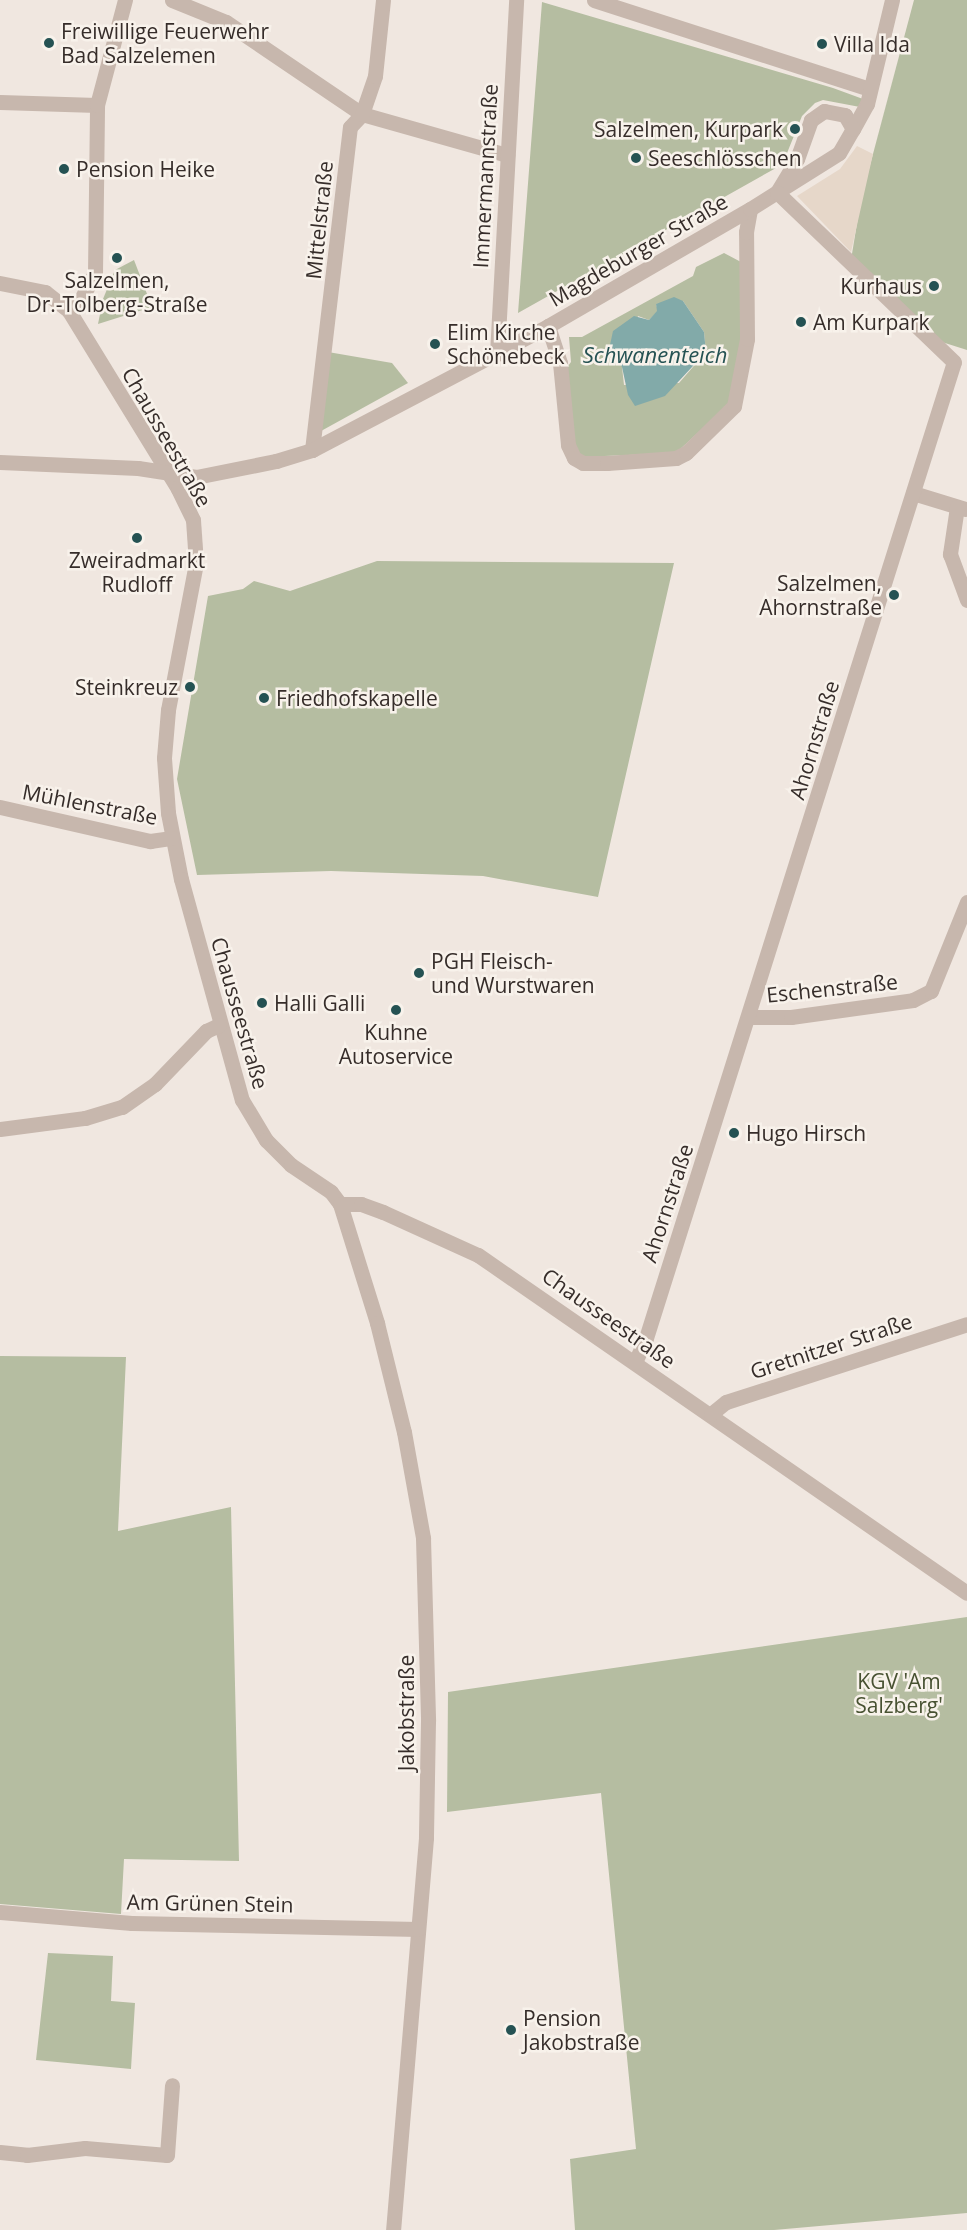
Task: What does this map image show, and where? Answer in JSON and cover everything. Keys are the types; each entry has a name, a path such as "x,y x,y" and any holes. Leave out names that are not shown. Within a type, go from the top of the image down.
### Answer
{"street":[{"path":"69,311 80,301 96,273 97,105 126,0"},
{"path":"172,0 226,22 362,114 507,155"},
{"name":"Mittelstraße","path":"312,450 350,128 362,114 375,76 383,0"},
{"name":"Immermannstraße","path":"497,354 516,0"},
{"path":"594,0 870,89"},
{"path":"853,129 870,89 892,0"},
{"path":"0,102 97,105"},
{"name":"Magdeburger Straße","path":"0,462 168,473 196,477 276,462 312,450 548,326 750,209 839,153 853,129 839,111 818,115 803,134 797,159 777,192"},
{"name":"Ahornstraße","path":"634,1362 646,1338 954,362 777,192"},
{"name":"Magdeburger Straße","path":"548,326 560,363 568,445 574,458 583,463 607,463 676,458 686,453 734,405 747,339 746,232 750,209"},
{"name":"Chausseestraße","path":"0,283 45,292 69,311 168,473 193,520 197,549 165,735 165,784 172,838 219,1025 242,1100 253,1121 278,1153 331,1192 340,1204 362,1204 455,1242 504,1271 967,1593"},
{"path":"913,494 962,508 950,554 967,600"},
{"name":"Mühlenstraße","path":"0,807 150,841 172,838"},
{"name":"Eschenstraße","path":"748,1017 790,1017 913,1000 931,992 967,902"},
{"path":"0,1129 85,1118 122,1107 155,1084 206,1031 219,1025"},
{"name":"Jakobstraße","path":"340,1204 396,1396 423,1539 428,1721 426,1838 393,2230"},
{"name":"Gretnitzer Straße","path":"711,1414 726,1402 967,1324"},
{"name":"Am Grünen Stein","path":"0,1912 132,1923 418,1929"},
{"path":"0,2152 27,2155 85,2148 167,2156 172,2085"}],"green space":[{"path":"914,0 967,0 967,350 923,336 851,260 861,199"},
{"path":"542,2 833,88 863,99 860,107 823,100 815,103 802,116 785,158 776,168 518,313"},
{"path":"724,253 741,262 741,346 730,403 676,453 581,457 572,444 565,370 571,362 569,337 582,337 693,276 696,267","holes":["683,301 704,332 706,352 679,383 624,385 622,367 638,316 649,320 658,311 656,304"]},
{"path":"134,260 152,307 98,324 103,299 115,270"},
{"path":"328,352 392,363 408,383 312,436"},
{"path":"377,561 674,563 598,897 483,876 331,871 197,875 177,779 208,596 243,589 254,581 290,591"},
{"path":"0,1356 126,1357 118,1531 231,1507 239,1861 124,1859 121,1914 0,1904"},
{"name":"KGV 'Am Salzberg'","path":"967,1617 967,2213 774,2230 575,2230 570,2159 636,2149 601,1793 447,1812 448,1692"},
{"path":"48,1953 113,1956 111,2001 135,2003 131,2069 36,2060"}],"shaded area":[{"path":"857,146 873,154 851,252 797,196 840,169"}],"water":[{"name":"Schwanenteich","path":"674,297 683,301 704,332 706,352 665,396 635,406 628,395 622,367 610,345 613,331 634,316 649,320 657,311 656,304"}],"place":[{"name":"Freiwillige Feuerwehr Bad Salzelemen","path":"49,43"},
{"name":"Villa Ida","path":"822,44"},
{"name":"Salzelmen, Kurpark","path":"795,129"},
{"name":"Seeschlösschen","path":"636,158"},
{"name":"Pension Heike","path":"64,169"},
{"name":"Salzelmen, Dr.-Tolberg-Straße","path":"117,258"},
{"name":"Kurhaus","path":"934,286"},
{"name":"Am Kurpark","path":"801,322"},
{"name":"Elim Kirche Schönebeck","path":"435,344"},
{"name":"Zweiradmarkt Rudloff","path":"137,538"},
{"name":"Salzelmen, Ahornstraße","path":"894,595"},
{"name":"Steinkreuz","path":"190,687"},
{"name":"Friedhofskapelle","path":"264,698"},
{"name":"PGH Fleisch- und Wurstwaren","path":"419,973"},
{"name":"Halli Galli","path":"262,1003"},
{"name":"Kuhne Autoservice","path":"396,1010"},
{"name":"Hugo Hirsch","path":"734,1133"},
{"name":"Pension Jakobstraße","path":"511,2030"}]}
